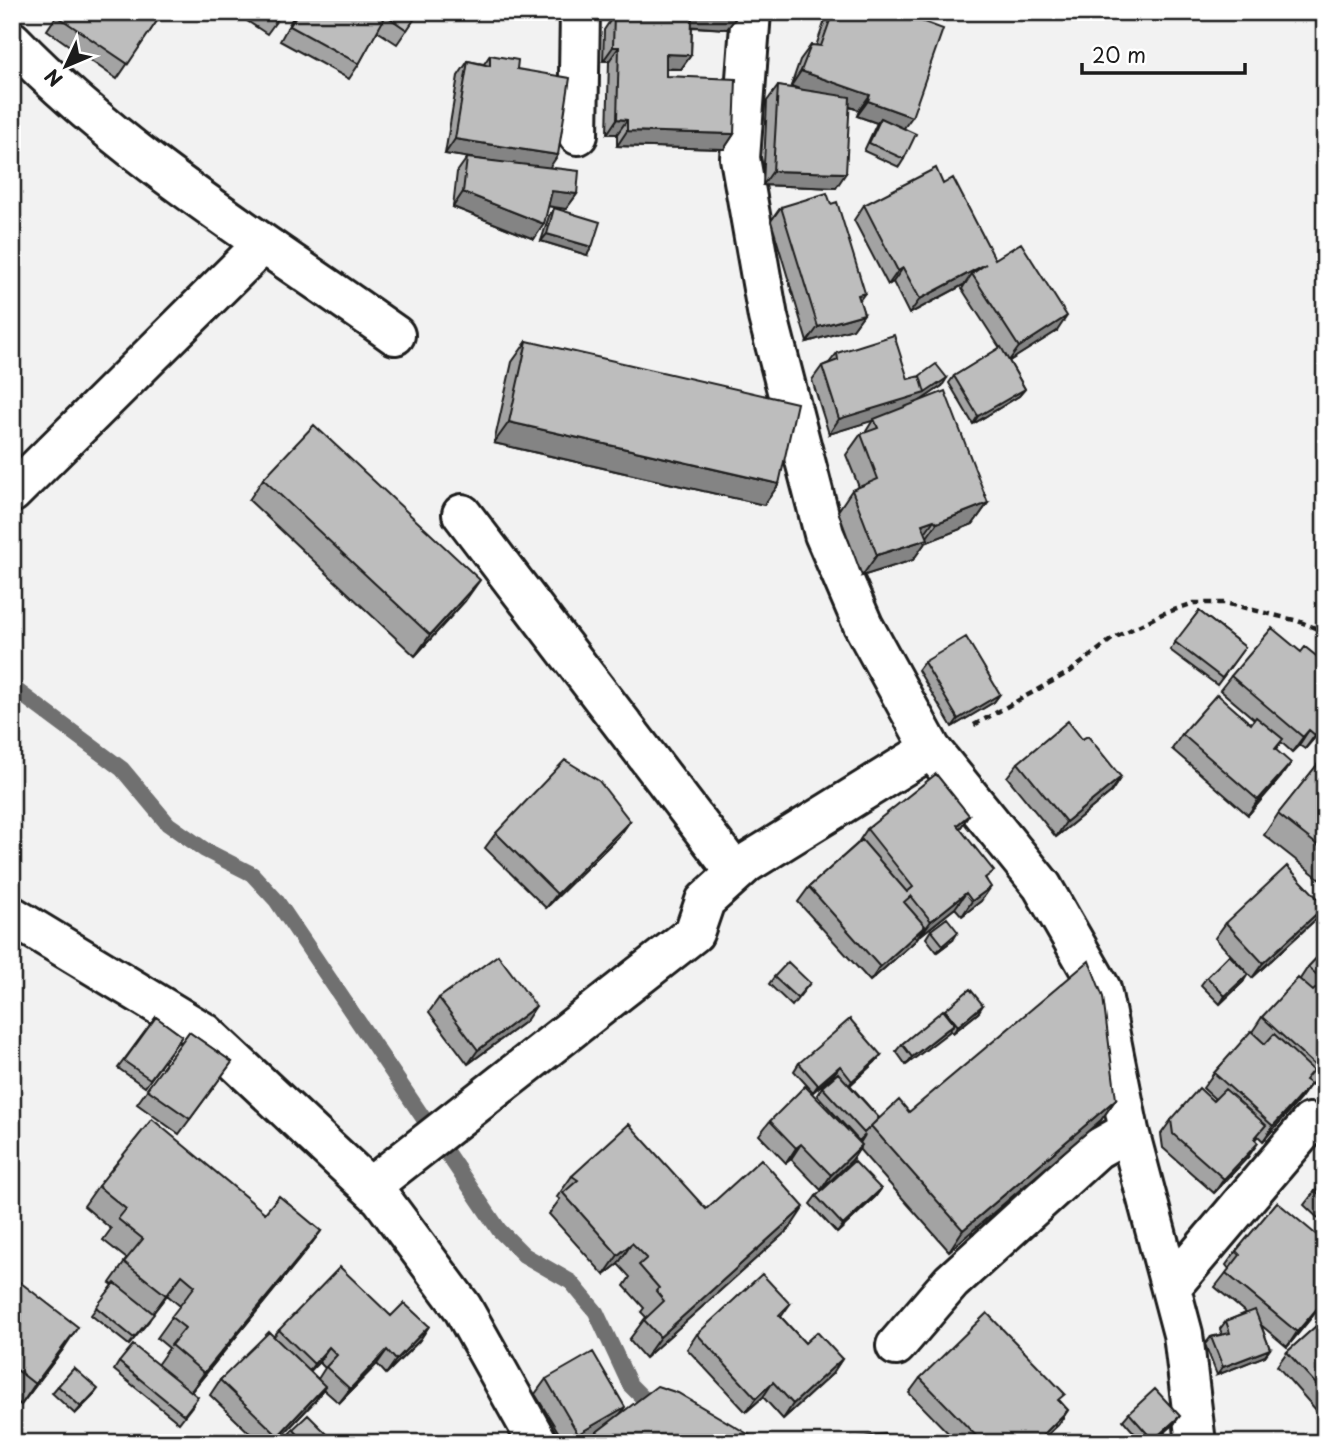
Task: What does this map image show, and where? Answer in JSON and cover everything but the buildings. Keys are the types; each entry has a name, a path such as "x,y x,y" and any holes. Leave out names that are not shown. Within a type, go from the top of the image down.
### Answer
{"street":[{"path":"578,135 580,12"},
{"path":"751,12 740,158 768,317 824,534 863,625 931,749 1042,886 1101,989 1129,1131 1183,1334 1196,1443"},
{"path":"17,55 104,129 262,245 395,335"},
{"path":"12,493 262,245"},
{"path":"461,514 736,873"},
{"path":"370,1187 694,933 705,901 736,873 931,749"},
{"path":"12,916 205,1033 382,1198 462,1307 538,1443"},
{"path":"1171,1287 1310,1123"},
{"path":"896,1346 951,1282 1097,1149 1129,1131"}],"path":[{"path":"931,749 1071,671 1112,639 1163,614 1194,603 1225,603 1298,621 1325,632"}],"waterway":[{"path":"12,687 122,769 168,824 205,850 252,874 276,900 499,1230 524,1255 571,1282 596,1312 630,1385 657,1412"}]}
